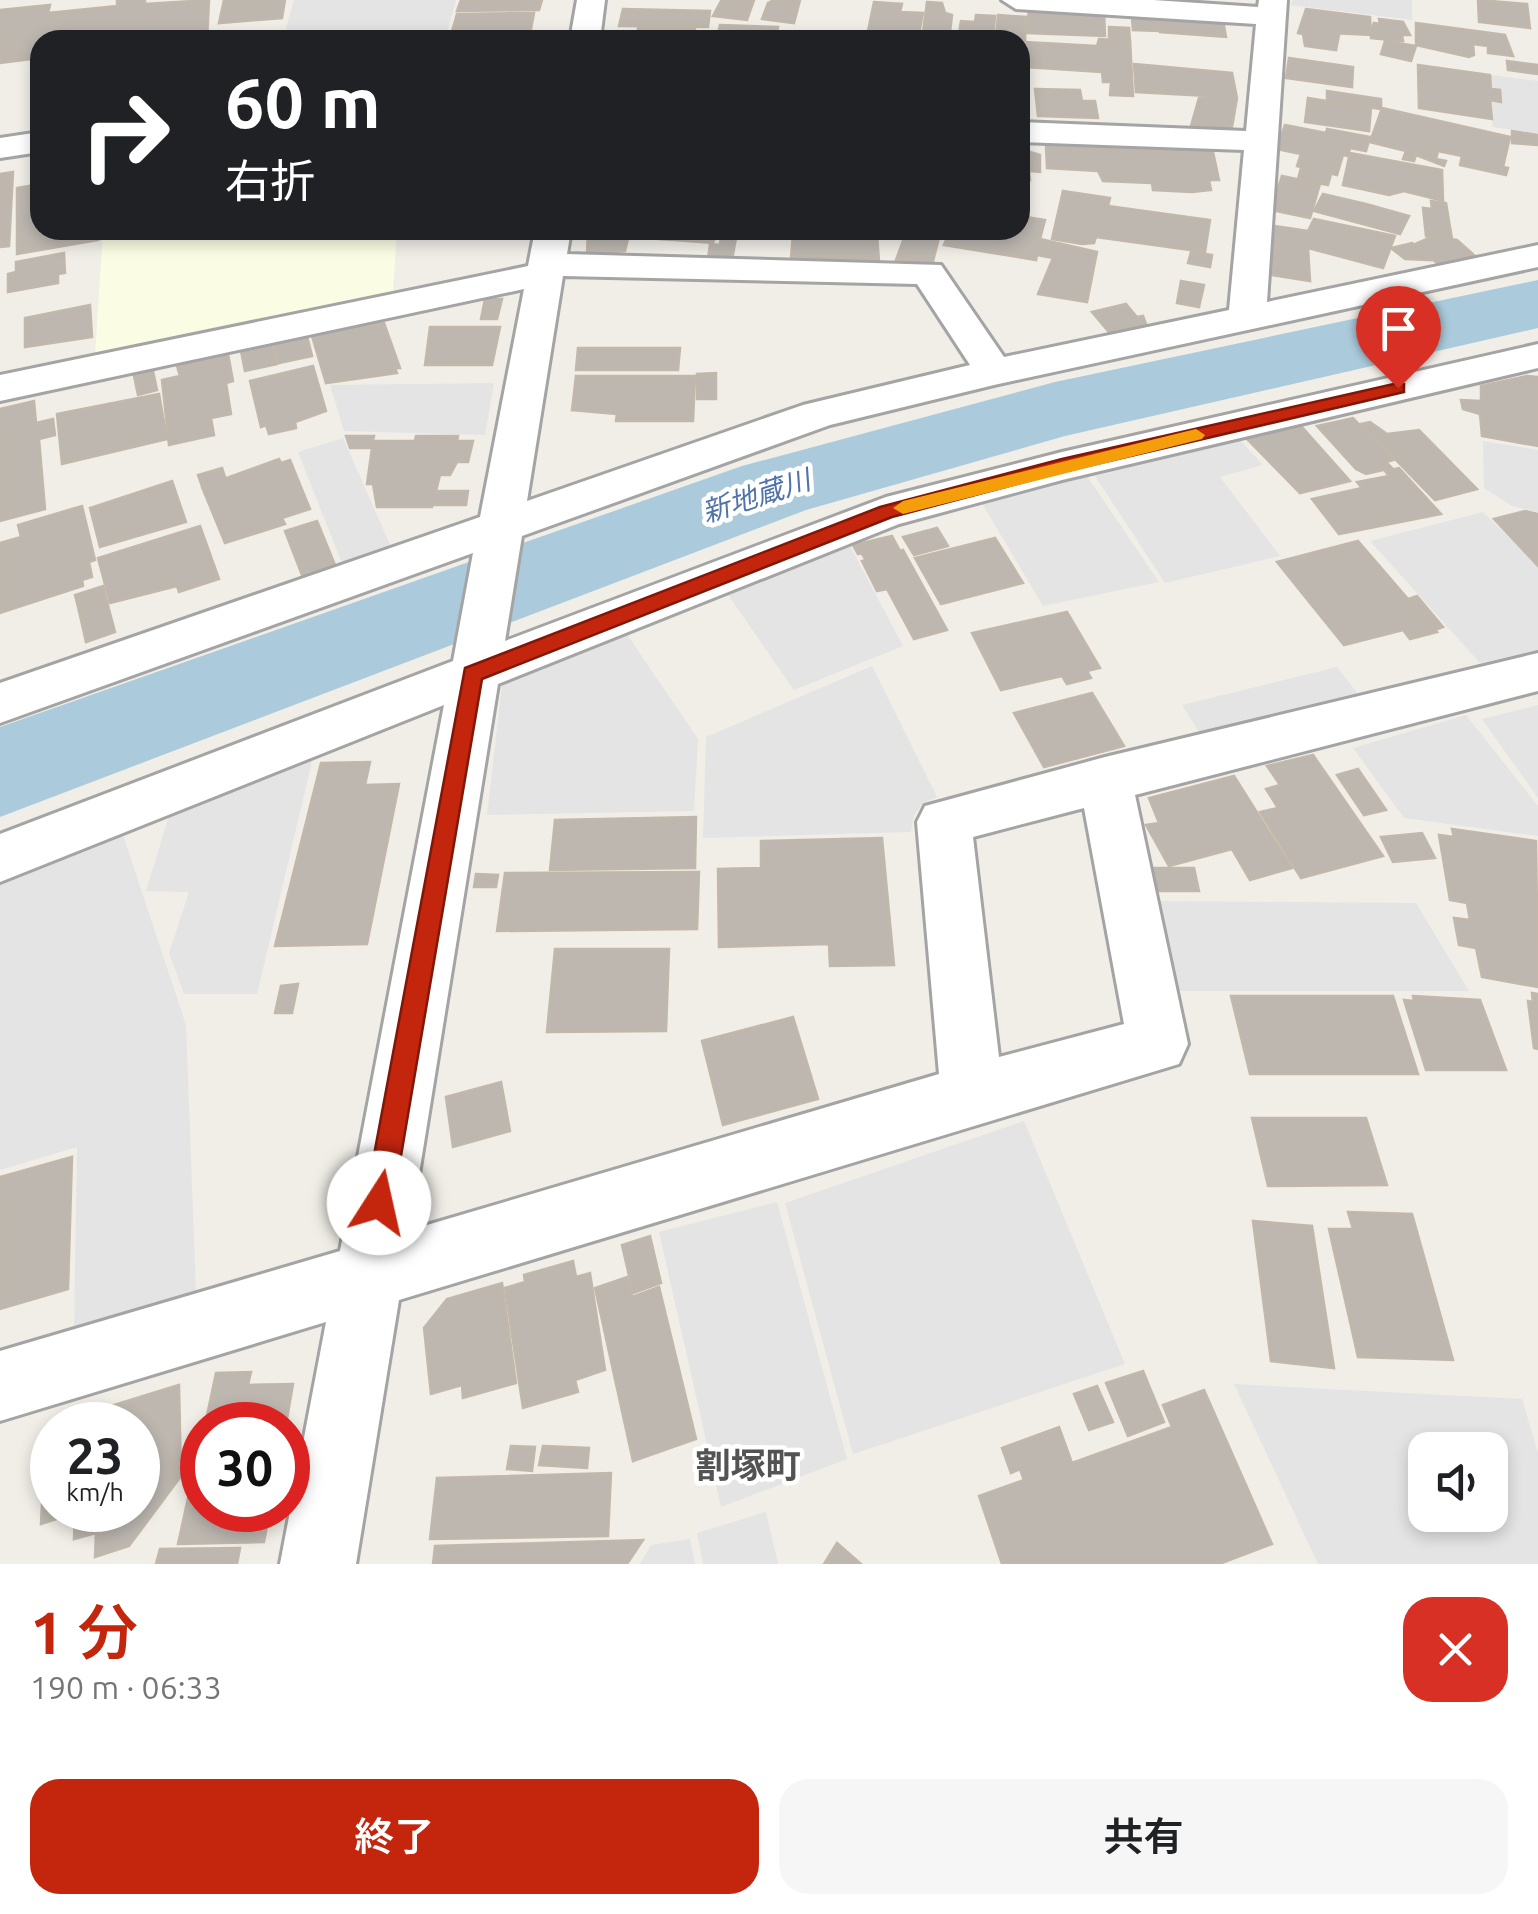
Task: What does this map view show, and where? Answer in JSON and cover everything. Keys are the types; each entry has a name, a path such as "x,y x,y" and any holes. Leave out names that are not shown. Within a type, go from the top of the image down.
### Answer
{"street":[{"path":"586,30 591,0"},
{"path":"1016,0 1272,8 1258,141 1247,319"},
{"path":"1030,132 1258,141"},
{"path":"0,148 30,144"},
{"path":"0,388 549,256 928,274 994,372"},
{"path":"318,1564 475,656 549,256"},
{"path":"0,703 496,540 818,415 994,372 1538,256"},
{"path":"0,858 475,656 886,512 1062,466 1538,356"},
{"path":"972,1095 944,822 1538,672"},
{"path":"0,1386 972,1095 1158,1044 1105,779"}],"shaded area":[{"path":"294,0 456,0 448,30 286,30"},
{"path":"1292,0 1412,0 1412,20 1291,5"},
{"path":"1490,75 1538,81 1538,133 1493,127 1490,100 1500,102 1500,90 1491,89"},
{"path":"102,240 396,240 393,293 95,356"},
{"path":"494,383 485,435 344,431 330,385"},
{"path":"343,438 391,547 342,563 298,452"},
{"path":"1240,440 1263,465 1220,477 1280,556 1165,583 1095,476"},
{"path":"1483,441 1538,450 1538,512 1512,506 1484,488"},
{"path":"1087,476 1159,582 1043,606 980,500"},
{"path":"1483,512 1538,566 1538,650 1480,663 1370,541"},
{"path":"849,544 903,646 794,690 726,592"},
{"path":"626,633 698,739 694,811 487,815 502,685"},
{"path":"872,666 937,797 923,803 914,815 911,832 703,838 706,737"},
{"path":"1337,667 1358,694 1201,735 1182,705"},
{"path":"1538,705 1538,798 1482,719"},
{"path":"1466,715 1538,806 1538,836 1404,818 1353,748"},
{"path":"314,753 257,994 184,994 169,953 189,892 146,891 171,809"},
{"path":"121,829 186,1025 196,1292 74,1331 77,1147 0,1170 0,876"},
{"path":"1158,901 1416,903 1469,991 1179,991"},
{"path":"1024,1121 1125,1364 853,1454 785,1203"},
{"path":"777,1202 847,1459 721,1507 659,1232"},
{"path":"1234,1384 1522,1399 1538,1453 1538,1564 1318,1564"},
{"path":"766,1512 778,1564 703,1564 697,1533"},
{"path":"690,1539 695,1564 640,1564 651,1545"}],"building":[{"path":"117,0 145,0 145,4 209,0 208,30 30,30 30,59 0,63 0,10 50,5 48,13 117,6"},
{"path":"224,0 285,0 282,18 219,23"},
{"path":"461,0 542,0 539,10 457,11"},
{"path":"754,0 747,20 713,16 721,1"},
{"path":"800,0 794,23 762,19 768,3"},
{"path":"1478,0 1527,4 1530,28 1479,22"},
{"path":"874,2 902,4 900,12 923,13 920,30 868,30"},
{"path":"927,2 942,3 945,13 952,15 950,30 923,30"},
{"path":"1029,8 1104,13 1105,36 1027,30"},
{"path":"623,9 710,11 708,27 619,26"},
{"path":"1306,9 1370,17 1371,35 1332,33 1339,35 1336,50 1305,46 1303,34 1298,33"},
{"path":"534,13 531,30 452,30 457,14"},
{"path":"976,15 995,16 994,30 960,30 961,21 975,22"},
{"path":"998,15 1026,17 1025,30 997,30"},
{"path":"1159,16 1223,20 1226,37 1160,32"},
{"path":"1132,18 1157,20 1159,31 1133,30"},
{"path":"1379,19 1403,22 1410,35 1402,35 1403,41 1371,38 1371,30 1374,23 1380,24"},
{"path":"1416,23 1505,35 1513,56 1488,53 1488,46 1473,44 1474,55 1469,57 1416,45"},
{"path":"720,25 778,27 778,30 719,30"},
{"path":"1109,27 1129,28 1130,41 1109,39"},
{"path":"638,28 695,28 695,30"},
{"path":"1099,39 1130,41 1133,96 1110,95 1111,82 1103,82 1102,72 1030,67 1030,42 1097,46"},
{"path":"1385,41 1416,46 1411,61 1381,54"},
{"path":"1289,58 1353,67 1352,87 1286,78"},
{"path":"1507,61 1538,65 1538,74 1508,70"},
{"path":"1134,64 1232,73 1237,98 1232,127 1221,131 1191,126 1199,98 1208,96 1136,92"},
{"path":"1418,65 1490,75 1491,89 1500,90 1501,102 1490,100 1492,119 1419,108"},
{"path":"1035,89 1080,90 1082,101 1095,101 1098,118 1038,116"},
{"path":"1327,91 1381,99 1381,109 1327,101"},
{"path":"1308,98 1371,108 1369,131 1305,122"},
{"path":"1382,108 1510,137 1503,167 1508,168 1506,175 1460,165 1462,156 1438,151 1436,159 1446,161 1444,166 1416,155 1414,161 1403,159 1406,151 1370,142"},
{"path":"1285,125 1370,137 1366,151 1350,148 1348,156 1343,155 1337,175 1297,166 1301,154 1277,149"},
{"path":"1512,131 1538,135 1538,145 1512,143"},
{"path":"1046,146 1213,152 1219,180 1209,180 1211,190 1192,192 1153,190 1152,183 1103,181 1098,171 1047,168"},
{"path":"1030,152 1040,155 1040,172 1030,171"},
{"path":"1350,153 1442,170 1443,201 1404,191 1389,195 1343,185"},
{"path":"1301,168 1331,174 1328,185 1298,179"},
{"path":"13,172 9,246 0,247 0,174"},
{"path":"1282,176 1320,184 1310,218 1271,210"},
{"path":"30,186 30,240 98,240 17,254 17,188"},
{"path":"1063,191 1110,198 1108,206 1210,220 1205,252 1096,237 1094,243 1082,244 1052,239"},
{"path":"1323,194 1409,216 1400,234 1314,211"},
{"path":"1431,201 1446,203 1452,239 1426,236 1423,208 1432,209"},
{"path":"1030,218 1045,220 1040,239 1097,252 1087,302 1038,294 1053,258 1037,255 1036,260 944,245 946,240 1030,240"},
{"path":"1314,219 1395,236 1383,268 1308,248 1310,281 1265,274 1268,225 1308,231"},
{"path":"1431,237 1457,240 1475,256 1438,264 1415,244"},
{"path":"588,240 628,240 625,251 587,254"},
{"path":"672,240 714,240 713,243"},
{"path":"721,240 736,240 732,260 708,259 710,244 720,245"},
{"path":"793,240 877,240 879,261 791,258"},
{"path":"903,240 938,240 932,265 896,260"},
{"path":"1412,243 1432,260 1405,259 1391,248"},
{"path":"1191,252 1212,255 1210,267 1188,263"},
{"path":"64,253 65,273 58,274 58,283 8,292 8,274 16,272 16,262"},
{"path":"1181,281 1204,285 1199,307 1177,303"},
{"path":"485,299 502,299 497,319 481,319"},
{"path":"1126,304 1137,317 1143,316 1146,324 1109,332 1092,312"},
{"path":"90,305 92,337 25,347 25,318"},
{"path":"384,323 400,368 395,368 397,373 326,383 312,336"},
{"path":"430,327 500,327 492,365 425,365"},
{"path":"307,336 312,356 279,363 274,344"},
{"path":"272,344 277,364 245,371 241,351"},
{"path":"578,348 680,348 678,370 576,370"},
{"path":"228,354 233,381 226,383 231,414 211,418 214,435 169,445 162,380 180,376 177,366"},
{"path":"313,366 326,411 295,422 296,428 269,434 266,425 261,427 250,381"},
{"path":"153,371 157,390 138,395 134,376"},
{"path":"716,373 716,399 697,399 697,374"},
{"path":"576,376 695,376 693,421 616,421 617,414 572,410"},
{"path":"1538,377 1538,446 1482,436 1480,414 1463,409 1461,400 1481,401 1481,386"},
{"path":"159,394 167,439 62,464 57,414"},
{"path":"34,401 36,423 53,419 55,435 39,439 45,509 0,521 0,409"},
{"path":"1353,418 1393,460 1386,462 1392,468 1366,474 1356,469 1317,426"},
{"path":"1370,422 1387,434 1419,430 1477,489 1435,500 1361,424"},
{"path":"1302,427 1350,481 1300,493 1248,440"},
{"path":"346,436 374,436 371,448 350,448"},
{"path":"416,436 458,436 457,441 473,441 468,462 457,462 450,475 440,475 432,507 377,507 373,484 367,484 373,441 415,441"},
{"path":"279,459 281,463 290,460 310,509 282,518 285,524 225,543 202,487"},
{"path":"222,468 226,480 202,486 198,475"},
{"path":"1399,468 1441,514 1339,534 1312,499 1362,488 1357,482 1389,476 1385,471"},
{"path":"172,481 186,522 100,547 90,508"},
{"path":"436,491 468,491 466,505 433,505"},
{"path":"82,506 95,560 89,562 92,577 82,580 83,586 0,613 0,543 21,537 18,525"},
{"path":"1525,511 1538,514 1538,566 1494,519"},
{"path":"317,521 335,565 302,575 285,531"},
{"path":"200,526 219,579 179,592 177,586 110,603 98,558"},
{"path":"937,528 948,546 914,555 903,537"},
{"path":"892,536 900,551 884,555 881,548 858,554 853,545"},
{"path":"995,538 1023,583 941,604 915,558"},
{"path":"1358,541 1437,632 1410,639 1403,630 1344,645 1277,562"},
{"path":"881,548 884,555 903,550 947,630 914,639 887,589 877,591 862,561 866,560 862,554"},
{"path":"103,586 107,602 79,611 75,595"},
{"path":"1417,596 1443,627 1435,630 1408,599"},
{"path":"107,602 115,632 86,642 79,611"},
{"path":"1067,612 1100,668 1087,671 1091,678 1067,684 1062,676 1001,690 972,633"},
{"path":"1092,693 1124,746 1044,767 1014,713"},
{"path":"1313,755 1383,856 1301,878 1260,812 1278,808 1266,789 1280,785 1267,766"},
{"path":"370,762 365,785 399,784 367,944 275,946 321,763"},
{"path":"1358,769 1386,810 1364,815 1337,775"},
{"path":"1234,776 1292,868 1250,880 1232,849 1169,866 1146,825 1159,823 1149,798"},
{"path":"696,817 695,868 550,870 555,820"},
{"path":"1452,829 1536,841 1538,987 1482,977 1476,948 1459,945 1454,918 1470,920 1467,903 1450,900 1439,835 1454,837"},
{"path":"1422,833 1435,858 1393,862 1381,837"},
{"path":"882,838 894,965 830,966 829,944 719,947 718,869 761,868 761,841"},
{"path":"1152,868 1194,868 1199,891 1157,891"},
{"path":"699,872 697,929 497,931 505,873"},
{"path":"476,874 498,875 496,887 474,887"},
{"path":"555,949 669,949 666,1031 547,1032"},
{"path":"298,984 292,1013 275,1013 281,986"},
{"path":"1532,993 1538,994 1538,1049 1534,1048 1528,1001 1533,1002"},
{"path":"1231,996 1393,996 1418,1074 1250,1074"},
{"path":"1413,996 1480,1000 1506,1070 1426,1070 1404,1000 1414,1001"},
{"path":"793,1017 818,1099 723,1125 702,1041"},
{"path":"501,1082 510,1131 453,1147 446,1097"},
{"path":"1252,1118 1366,1118 1387,1185 1268,1186"},
{"path":"72,1157 68,1289 0,1309 0,1177"},
{"path":"1348,1212 1412,1214 1453,1360 1358,1357 1329,1229 1353,1229"},
{"path":"1253,1221 1312,1226 1334,1368 1271,1361"},
{"path":"650,1236 661,1283 633,1293 622,1245"},
{"path":"573,1261 576,1277 590,1273 605,1370 575,1380 578,1392 523,1408 505,1288 525,1282 524,1275"},
{"path":"627,1277 632,1297 659,1287 696,1439 633,1461 595,1288"},
{"path":"502,1283 516,1383 463,1398 462,1385 431,1394 424,1328 447,1299"},
{"path":"1143,1371 1164,1422 1128,1436 1106,1383"},
{"path":"251,1372 248,1385 293,1384 290,1402 210,1402 216,1373"},
{"path":"179,1385 180,1477 160,1504 160,1402 124,1402"},
{"path":"1097,1386 1113,1422 1089,1430 1074,1394"},
{"path":"1204,1390 1272,1544 1219,1564 1002,1564 979,1496 1024,1480 1020,1469 1011,1473 1002,1448 1059,1427 1072,1463 1172,1427 1163,1405"},
{"path":"511,1446 535,1447 532,1471 507,1469"},
{"path":"543,1446 589,1448 587,1468 539,1465"},
{"path":"611,1473 608,1536 430,1539 437,1478"},
{"path":"74,1532 139,1532 129,1546 95,1557 96,1533 74,1539"},
{"path":"181,1532 266,1532 264,1542 178,1544"},
{"path":"643,1540 627,1564 433,1564 435,1546"},
{"path":"837,1543 861,1564 824,1564"},
{"path":"240,1548 237,1564 156,1564 160,1549"}],"waterway":[{"name":"新地蔵川","path":"0,772 774,488 1055,410 1538,304"}],"slow traffic":[{"path":"903,508 1196,435"}],"district":[{"name":"割塚町","path":"748,1466"}],"route":[{"path":"379,1203 472,674 886,512 1062,466 1398,388"}]}
